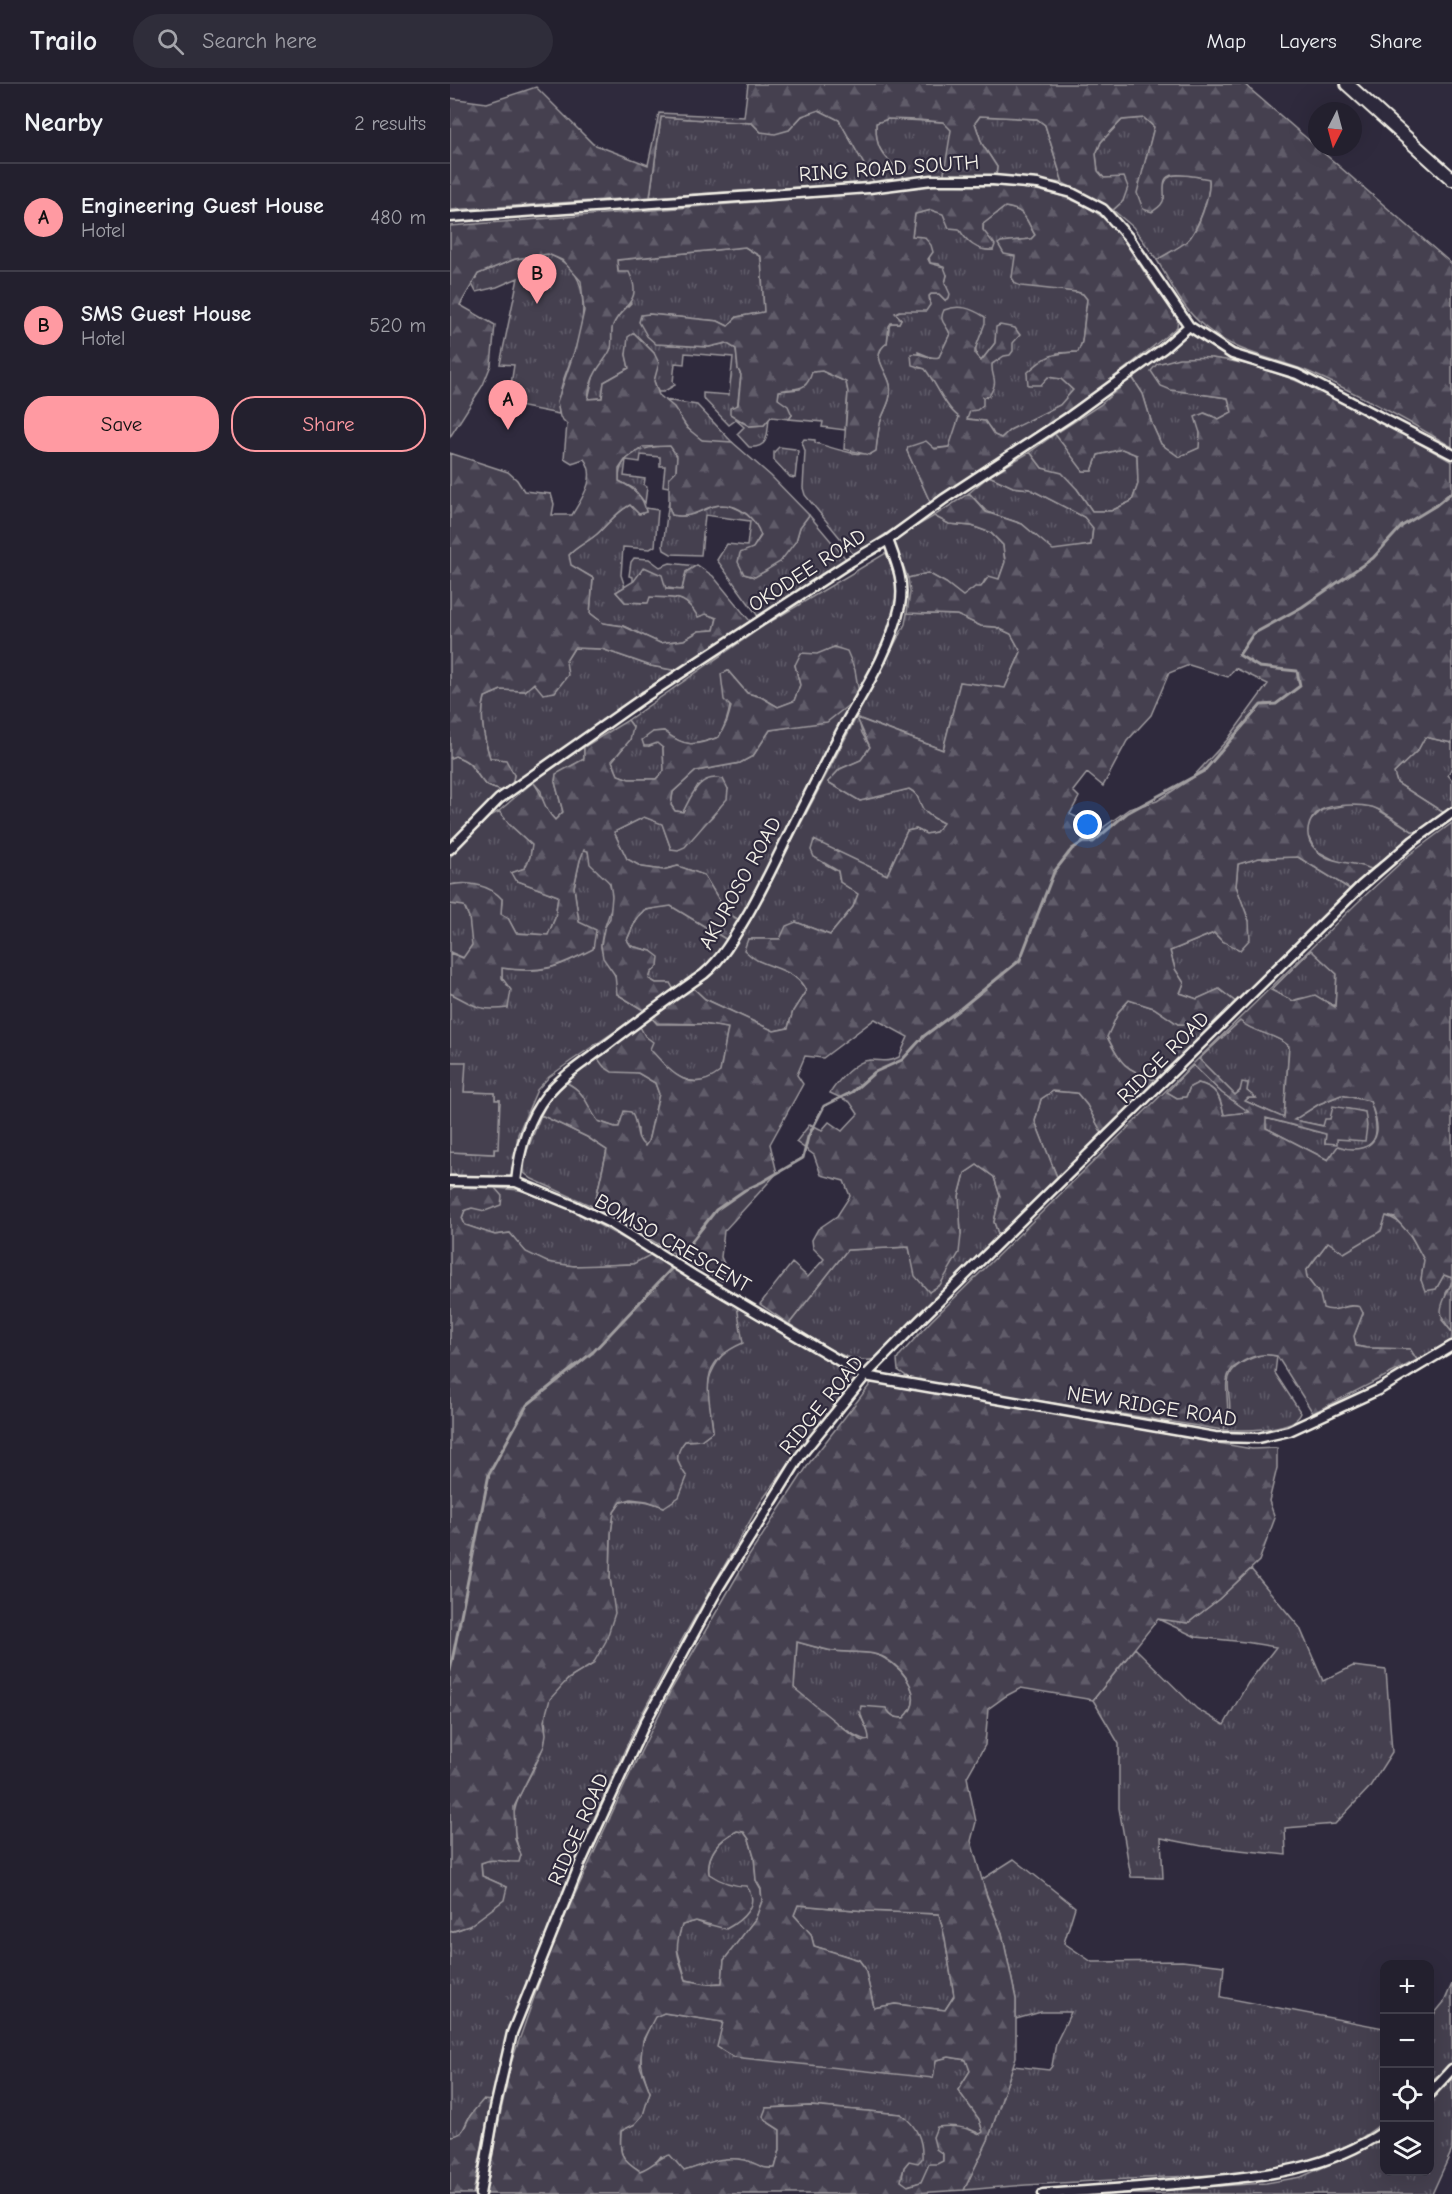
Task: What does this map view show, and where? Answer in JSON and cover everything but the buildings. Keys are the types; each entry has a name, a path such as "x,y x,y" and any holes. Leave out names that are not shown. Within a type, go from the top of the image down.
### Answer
{"street":[{"path":"1347,84 1452,179"},
{"name":"RING ROAD SOUTH","path":"450,217 868,188 932,180 993,180 1038,184 1072,193 1103,209 1129,238 1189,326 1232,354 1297,374 1452,454"},
{"name":"OKODEE ROAD","path":"450,849 512,790 690,667 888,540 944,499 1078,410 1164,348 1189,326"},
{"name":"AKUROSO ROAD","path":"516,1182 519,1150 544,1097 587,1059 714,966 736,934 770,875 849,717 878,669 895,628 901,602 902,578 888,540"},
{"name":"RIDGE ROAD","path":"480,2194 495,2108 512,2033 580,1863 641,1731 719,1587 807,1447 865,1376 1361,886 1413,841 1452,813"},
{"name":"BOMSO CRESCENT","path":"450,1181 516,1182 612,1224 693,1275 865,1376"},
{"name":"NEW RIDGE ROAD","path":"865,1376 1215,1437 1258,1438 1289,1431 1333,1412 1380,1389 1452,1347"},
{"path":"1434,2089 1452,2069"},
{"path":"1043,2194 1270,2175 1321,2163 1380,2134"}],"green space":[{"path":"748,84 1244,84 1308,139 1308,156 1327,156 1452,264 1452,447 1382,407 1328,380 1230,343 1217,336 1190,313 1157,260 1183,245 1191,237 1203,212 1209,179 1183,175 1170,176 1165,180 1164,198 1161,204 1152,212 1143,209 1137,193 1154,127 1144,118 1122,120 1101,142 1096,154 1098,171 1104,178 1124,177 1128,187 1123,201 1113,210 1063,183 1045,125 1037,119 980,116 975,123 982,144 997,167 996,176 944,174 951,130 943,122 888,119 876,123 876,134 881,150 906,180 874,182 839,120 819,110 802,116 789,130 775,134 761,132 752,123 661,117 650,197 450,210 450,98 487,103 536,87 593,144 648,165 659,113 744,117"},
{"path":"819,110 839,120 874,182 650,197 661,117 752,123 761,132 789,130 802,116"},
{"path":"980,116 1037,119 1045,125 1063,183 996,176 997,167 982,144 975,123"},
{"path":"1144,118 1154,127 1138,193 1164,198 1166,181 1170,177 1184,175 1209,178 1206,201 1192,234 1181,246 1157,260 1133,227 1113,210 1123,201 1124,178 1104,178 1098,171 1096,154 1101,142 1122,120"},
{"path":"888,119 944,122 952,130 944,174 906,180 884,155 878,143 876,123"},
{"path":"938,185 1034,190 1080,203 1100,215 1122,236 1143,270 1178,318 1177,327 1087,397 931,504 907,451 908,447 926,441 935,449 949,447 959,417 949,407 925,369 912,365 911,354 939,357 950,334 942,320 944,310 955,307 965,308 985,317 975,350 975,354 981,361 995,343 996,327 1000,325 1015,328 1020,335 1013,343 1013,351 1010,355 992,364 995,382 992,390 989,396 983,397 983,405 977,410 970,411 967,419 985,421 994,435 1001,438 1010,430 1060,405 1073,390 1061,379 1048,377 1041,385 1028,385 1027,373 1044,359 1062,353 1078,352 1082,342 1087,299 1083,294 1077,292 1016,284 1012,278 1015,256 1004,254 998,244 1031,239 1035,235 1027,219 1021,213 1005,207 983,224 983,230 995,245 993,250 977,247 965,238 959,229 949,228 943,214 931,210 915,214 912,236 924,237 931,245 933,252 928,259 930,263 944,267 947,275 945,283 950,294 945,300 939,294 931,294 929,296 930,305 926,311 895,313 901,319 899,323 891,323 889,326 887,343 879,353 890,385 889,398 880,425 876,451 869,455 844,449 848,392 846,382 822,371 812,372 804,386 779,391 778,399 788,406 792,415 789,419 771,417 764,425 749,426 730,414 730,408 738,405 741,375 738,369 736,349 726,343 709,347 656,344 647,336 639,322 641,315 649,314 718,321 728,326 737,317 764,312 761,257 745,247 617,260 618,272 629,272 633,282 633,297 613,325 611,348 593,378 588,399 602,398 604,382 629,368 626,355 628,337 634,333 654,353 659,363 654,381 659,395 674,407 687,428 702,440 732,442 771,476 809,515 800,527 796,541 780,562 755,577 744,574 738,562 740,553 753,548 761,536 755,524 741,510 722,505 687,516 672,515 669,507 669,478 676,471 677,456 670,446 643,447 625,460 619,469 619,481 637,493 643,501 646,512 639,514 630,505 569,555 571,565 593,578 590,613 603,623 623,626 660,643 684,640 699,631 714,630 717,618 706,614 698,617 688,604 678,599 650,597 648,603 625,602 616,592 634,581 644,567 662,575 666,589 682,590 686,572 697,565 713,576 750,621 678,671 651,666 602,649 574,648 566,661 568,675 555,692 543,694 534,683 525,691 501,690 485,697 482,720 490,758 506,760 514,775 512,785 502,791 485,784 466,761 455,756 450,758 450,453 508,472 524,491 551,494 554,504 552,515 572,515 587,487 589,473 584,459 572,463 564,458 567,424 560,417 557,402 576,346 584,311 581,281 562,260 548,254 515,259 478,274 460,305 495,325 491,365 483,385 450,437 450,226 832,196"},
{"path":"1005,207 1021,213 1027,219 1035,235 1031,239 1002,242 1016,256 1012,278 1016,284 1077,292 1083,294 1087,299 1082,342 1078,352 1057,353 1048,377 1061,379 1073,390 1060,405 1010,430 1001,438 994,435 983,422 966,419 983,397 992,364 1004,355 996,335 995,343 981,361 976,347 982,332 949,330 950,334 939,357 935,359 918,352 919,368 925,368 945,401 959,417 959,422 949,447 907,451 931,504 854,555 805,495 803,488 805,451 802,442 804,439 815,440 815,443 838,450 863,454 876,450 882,417 890,394 890,385 879,358 879,353 887,343 889,326 891,323 899,323 901,319 895,313 930,300 931,294 939,294 945,300 947,275 939,264 930,263 929,255 912,236 915,214 931,210 944,214 945,220 959,228 977,247 993,250 983,230 983,224"},
{"path":"745,247 761,257 764,312 737,317 728,326 718,321 649,314 657,344 709,347 727,343 736,349 738,369 741,375 736,419 750,426 764,425 769,419 766,439 761,445 749,447 737,434 744,427 736,420 729,425 703,398 703,393 729,395 733,357 685,353 684,364 675,363 673,382 675,385 663,392 658,392 654,381 654,353 634,333 626,354 629,368 604,382 602,398 588,399 594,374 611,348 612,327 618,316 631,303 618,272 617,260"},
{"path":"548,254 567,265 576,275 583,302 581,329 561,390 559,414 508,404 514,365 500,364 518,278 497,287 476,292 472,284 478,274 515,259"},
{"path":"1192,333 1226,356 1301,383 1250,366 1212,358 1171,390 1228,398 1232,412 1219,419 1205,413 1200,433 1200,448 1179,457 1161,444 1143,394 1132,377 1186,334"},
{"path":"1179,358 1212,358 1243,363 1274,373 1366,414 1452,462 1452,743 1425,737 1418,750 1394,773 1397,783 1444,813 1421,831 1412,831 1382,811 1367,806 1332,807 1316,814 1308,828 1309,839 1315,849 1327,858 1371,869 1350,889 1298,857 1259,858 1238,864 1236,886 1249,921 1250,939 1240,950 1222,941 1214,933 1170,951 1175,969 1184,983 1180,993 1197,999 1219,989 1237,1003 1213,1026 1178,1024 1154,1008 1129,1000 1119,1011 1107,1037 1125,1065 1155,1080 1103,1135 1087,1105 1077,1093 1053,1091 1041,1099 1035,1121 1057,1177 999,1236 994,1222 1000,1196 994,1177 977,1165 965,1173 959,1196 961,1235 959,1253 940,1285 929,1292 915,1276 909,1247 847,1250 789,1324 760,1304 792,1263 808,1277 824,1259 813,1248 812,1240 818,1229 837,1216 850,1196 844,1181 821,1175 814,1155 796,1142 810,1124 822,1130 829,1122 842,1131 858,1114 850,1102 830,1093 833,1088 859,1063 871,1060 888,1061 899,1057 908,1037 875,1019 823,1058 805,1056 797,1075 803,1084 770,1144 777,1173 724,1231 721,1257 726,1268 722,1281 594,1207 607,1150 587,1137 541,1115 550,1098 565,1082 581,1094 598,1121 619,1127 624,1111 631,1112 639,1139 645,1146 648,1142 659,1094 655,1083 638,1073 612,1072 604,1067 596,1056 639,1025 645,1036 653,1042 650,1049 681,1078 699,1082 720,1072 728,1028 703,1024 657,1023 651,1017 691,986 705,999 774,1031 788,1028 793,1011 806,991 798,979 792,975 753,958 744,950 748,939 780,939 786,926 796,922 830,935 853,907 858,894 840,882 838,871 814,857 811,850 814,840 887,875 907,831 916,829 926,834 936,832 943,823 923,809 917,795 909,789 860,801 828,782 840,769 861,760 870,747 857,718 943,750 960,682 1005,688 1021,652 1011,634 996,627 981,626 957,615 907,613 910,592 908,578 928,573 963,596 975,587 981,587 989,576 999,579 1005,562 1003,545 991,533 972,526 949,524 934,516 969,493 986,512 1022,524 1053,550 1091,545 1093,528 1084,517 1030,489 1013,487 989,476 1030,452 1042,468 1062,473 1077,489 1092,511 1111,511 1132,501 1138,484 1137,455 1122,449 1098,455 1092,471 1083,471 1055,434 1100,405 1132,377 1143,394 1161,444 1179,457 1199,448 1200,433 1195,417 1204,413 1219,419 1232,412 1228,398 1171,390 1161,386 1151,371 1157,364","holes":["1189,665 1228,677 1235,668 1268,684 1228,739 1191,779 1157,801 1129,809 1101,829 1070,814 1079,797 1073,791 1087,773 1103,786 1127,741 1151,715 1169,673"]},
{"path":"822,371 846,382 848,392 845,430 822,427 823,422 789,419 792,415 778,399 779,391 800,389 812,372"},
{"path":"665,400 697,405 732,442 709,441 696,437"},
{"path":"1055,434 1084,471 1092,471 1098,455 1122,449 1137,455 1138,484 1132,501 1111,511 1092,511 1077,489 1042,468 1030,452"},
{"path":"670,445 677,456 676,471 669,478 669,487 663,486 665,466 660,466 660,457 641,455 640,462 626,460 624,476 645,479 644,485 647,487 645,503 633,488 619,481 623,463 628,457 635,452"},
{"path":"779,447 798,451 795,478 790,477 774,460 774,452"},
{"path":"989,476 1013,487 1030,489 1084,517 1093,527 1091,545 1053,551 1022,524 987,512 969,493"},
{"path":"669,500 672,515 687,516 722,505 747,514 761,535 753,548 744,574 754,577 766,571 796,541 800,527 809,515 847,560 760,619 717,560 727,544 747,546 750,521 705,515 701,555 671,554 664,550 663,546"},
{"path":"630,505 639,514 646,512 645,508 658,510 655,546 650,549 623,547 621,575 625,587 616,592 625,602 647,603 650,597 683,600 698,616 706,614 717,618 714,630 699,631 684,640 660,643 623,626 603,623 590,613 593,578 570,565 569,555"},
{"path":"934,516 949,524 972,526 991,533 1003,545 1005,562 999,579 985,580 981,587 963,597 946,583 928,573 908,578 894,543 900,536"},
{"path":"886,553 895,582 895,607 893,619 877,660 741,921 727,913 704,875 678,866 663,870 642,867 627,859 614,832 644,817 662,823 671,849 713,815 720,807 728,789 698,785 683,812 675,811 671,805 673,792 696,771 740,763 753,756 770,730 795,726 834,647 795,665 800,685 794,701 778,707 761,697 747,693 728,671 730,705 727,720 719,737 690,744 671,737 664,731 653,732 649,746 657,743 663,748 664,771 656,779 629,779 618,775 612,761 630,740 633,727 628,720 765,625"},
{"path":"634,558 649,559 660,567 670,563 696,566 686,572 682,590 633,583 633,577 629,576 631,562"},
{"path":"907,613 957,615 981,626 996,627 1011,634 1021,652 1005,688 960,682 943,750 858,718 862,733 870,747 861,760 840,769 828,782 860,801 909,789 917,795 927,813 944,823 936,832 926,834 916,829 907,831 887,875 814,841 823,863 838,871 840,882 858,894 853,907 830,935 796,922 780,939 748,939 757,960 792,974 806,991 793,1011 788,1028 774,1031 705,999 691,986 718,966 750,921 905,624"},
{"path":"834,647 847,651 855,670 859,693 850,704 827,722 770,730 753,756 740,763 696,771 673,792 671,805 675,811 683,812 697,787 708,779 723,779 728,789 727,799 685,847 678,850 671,849 662,824 644,817 614,832 627,859 642,867 663,870 678,866 704,875 727,913 741,921 729,941 671,906 644,910 636,919 627,940 631,946 651,951 659,957 658,966 649,979 656,983 670,983 674,990 645,1011 617,994 615,975 603,958 601,945 604,929 610,918 612,896 610,883 590,864 588,851 584,850 574,887 579,922 596,930 593,949 559,965 528,970 502,968 502,978 511,990 508,1008 483,1008 450,993 450,953 463,958 472,945 469,917 464,906 450,904 450,885 478,885 497,894 502,899 501,914 508,918 516,933 548,935 555,918 558,896 515,880 511,873 525,868 532,845 509,824 499,811 533,782 547,810 555,820 563,812 555,782 556,774 584,759 584,747 628,720 633,727 630,740 612,761 618,775 629,779 656,779 664,771 663,748 657,743 644,746 642,740 653,732 664,731 671,737 690,744 719,737 731,707 724,700 721,674 728,671 747,693 761,697 778,707 794,701 800,685 795,665 801,653 817,654"},
{"path":"574,648 602,649 651,666 678,671 512,785 514,775 497,758 490,758 482,720 485,697 501,690 525,691 566,661"},
{"path":"1425,737 1452,743 1452,767 1448,775 1452,780 1452,807 1444,813 1397,783 1394,773 1418,750"},
{"path":"584,747 584,759 556,775 555,782 563,812 555,820 544,808 541,791 533,782"},
{"path":"455,756 469,764 485,784 502,791 450,841 450,758"},
{"path":"1352,804 1374,807 1412,831 1421,831 1371,869 1338,862 1315,850 1307,834 1309,822 1322,810"},
{"path":"499,811 509,824 532,845 525,868 512,873 515,880 558,896 555,918 548,935 516,933 508,918 501,914 502,899 456,884 450,885 450,857 489,817"},
{"path":"1452,823 1452,1278 1444,1275 1436,1289 1425,1291 1421,1280 1424,1260 1411,1236 1395,1218 1386,1216 1381,1231 1344,1253 1328,1242 1306,1271 1307,1278 1320,1295 1323,1308 1333,1310 1350,1306 1360,1307 1363,1313 1354,1336 1356,1346 1410,1349 1417,1360 1313,1413 1277,1356 1252,1357 1233,1368 1228,1375 1228,1415 1223,1430 940,1385 909,1378 898,1370 897,1360 900,1355 931,1321 1357,903 1409,855","holes":["1311,950 1337,974 1335,1007 1315,995 1293,1001 1271,990","1240,1021 1289,1046 1284,1118 1245,1101 1248,1098 1256,1098 1247,1091 1248,1083 1242,1082 1240,1091 1235,1095 1199,1059","1193,1065 1222,1093 1249,1112 1224,1115 1214,1090 1198,1083 1190,1087 1186,1097 1177,1098 1167,1092","1341,1095 1370,1101 1377,1127 1372,1142 1356,1149 1338,1146 1328,1160 1266,1128 1266,1118 1326,1134 1325,1143 1337,1144 1337,1139 1365,1141 1367,1126 1365,1112 1333,1106 1330,1119 1325,1119 1323,1126 1294,1120 1319,1104"]},
{"path":"584,849 588,851 595,868 607,879 612,892 611,909 601,939 601,947 615,976 617,994 645,1011 549,1077 537,1090 518,1134 512,1178 450,1175 450,1152 494,1154 500,1100 495,1100 495,1093 464,1092 465,1063 450,1062 450,993 454,995 510,990 502,978 502,968 539,970 549,968 593,948 579,922 574,887"},
{"path":"1298,857 1350,889 1237,1003 1219,989 1197,999 1180,993 1184,983 1175,969 1170,951 1214,933 1222,941 1249,921 1236,886 1238,864 1259,858"},
{"path":"450,904 464,905 469,917 473,945 464,958 450,952"},
{"path":"671,906 729,941 704,968 674,990 670,983 656,983 649,979 658,966 651,951 631,946 627,940 642,913 653,908"},
{"path":"1311,950 1337,974 1335,1007 1315,998 1293,1001 1271,990"},
{"path":"1129,1000 1154,1008 1178,1024 1213,1026 1155,1080 1125,1065 1116,1054 1107,1036 1119,1011"},
{"path":"651,1017 657,1024 703,1024 728,1028 720,1073 710,1079 691,1081 665,1067 649,1048 639,1025"},
{"path":"1240,1021 1252,1029 1278,1038 1289,1046 1284,1118 1245,1101 1248,1098 1255,1098 1247,1091 1248,1083 1235,1095 1199,1059"},
{"path":"596,1056 604,1066 638,1073 655,1083 659,1094 648,1142 645,1146 639,1139 638,1129 621,1120 619,1127 597,1121 581,1094 565,1082"},
{"path":"450,1062 466,1062 464,1092 495,1093 495,1100 500,1100 498,1149 494,1149 494,1154 450,1152"},
{"path":"1193,1065 1222,1093 1250,1112 1224,1115 1214,1090 1198,1083 1190,1087 1186,1097 1177,1098 1166,1092"},
{"path":"1053,1091 1077,1093 1087,1105 1103,1135 1057,1177 1035,1121 1041,1099"},
{"path":"1341,1095 1370,1101 1376,1130 1375,1137 1367,1146 1347,1149 1328,1160 1266,1128 1265,1118 1326,1134 1325,1143 1337,1139 1364,1112 1346,1109 1324,1126 1293,1120 1319,1104"},
{"path":"541,1115 587,1137 607,1150 594,1207 532,1179 524,1173 525,1156"},
{"path":"977,1165 994,1177 1000,1196 994,1222 999,1236 881,1357 858,1360 846,1356 789,1324 847,1250 909,1247 916,1276 929,1292 961,1235 959,1196 965,1173"},
{"path":"459,1185 520,1190 555,1201 632,1243 849,1371 854,1384 828,1413 762,1500 672,1657 635,1727 579,1852 508,2030 486,2129 491,2101 472,2114 461,2132 450,2136 450,1932 476,1921 507,1887 482,1876 481,1863 491,1859 509,1862 521,1855 513,1821 515,1808 544,1743 550,1698 575,1674 593,1664 613,1601 610,1578 614,1512 621,1502 632,1500 664,1507 677,1464 678,1449 685,1441 701,1440 713,1431 708,1397 709,1380 712,1371 726,1350 633,1264 578,1266 550,1263 526,1252 510,1233 495,1235 465,1225 462,1218 465,1210 472,1208 495,1188 455,1186 450,1190 450,1186"},
{"path":"455,1186 495,1188 502,1196 501,1205 485,1211 472,1208 465,1210 462,1218 465,1225 495,1235 510,1233 526,1252 547,1262 574,1266 633,1264 650,1255 737,1306 743,1343 718,1359 712,1369 708,1390 713,1431 701,1440 685,1441 681,1446 678,1459 687,1477 679,1497 664,1507 647,1501 631,1499 621,1502 614,1512 610,1578 615,1613 606,1641 593,1664 568,1679 550,1699 544,1721 546,1734 544,1746 514,1807 515,1839 521,1855 519,1862 495,1860 481,1863 482,1876 507,1887 504,1900 469,1926 450,1932 450,1190"},
{"path":"1386,1216 1404,1228 1417,1247 1424,1260 1421,1280 1436,1289 1444,1275 1452,1278 1446,1293 1442,1320 1452,1332 1452,1342 1417,1360 1410,1349 1356,1346 1354,1336 1363,1313 1342,1308 1331,1312 1322,1308 1320,1295 1307,1278 1306,1271 1328,1242"},
{"path":"1452,1281 1452,1332 1441,1312"},
{"path":"1264,1354 1277,1356 1275,1373 1301,1413 1288,1424 1278,1427 1223,1430 1230,1406 1229,1377 1234,1369 1245,1361"},
{"path":"872,1382 1252,1449 1277,1448 1277,1468 1269,1501 1275,1518 1259,1561 1219,1599 1188,1623 1158,1619 1093,1700 1021,1688 988,1709 985,1745 967,1777 976,1822 971,1841 987,1897 1002,1933 1016,1999 1016,2057 988,2140 964,2190 899,2194 486,2194 511,2063 555,1938 671,1690 747,1559 810,1462","holes":["797,1642 829,1650 867,1653 885,1658 906,1677 913,1693 913,1702 904,1718 894,1716 886,1708 861,1706 861,1715 869,1736 869,1740 863,1741 849,1733 794,1688","737,1831 744,1832 749,1839 762,1901 756,1918 724,1960 722,1983 706,1984 686,1980 678,1952 682,1925 696,1921 726,1929 743,1917 751,1905 752,1899 746,1886 727,1883 709,1874 710,1860 715,1848","798,1905 939,1914 954,1996 945,2010 895,2004 874,2008 865,1968 859,1960 814,1946 811,1934 794,1915","664,2013 723,2022 717,2047 733,2057 933,2078 936,2060 949,2057 966,2060 970,2071 958,2090 979,2119 983,2132 980,2134 954,2126 937,2127 933,2137 936,2149 943,2154 943,2161 929,2164 921,2182 908,2186 901,2181 904,2167 909,2161 918,2163 922,2159 922,2152 915,2129 901,2114 810,2106 766,2108 763,2116 780,2130 780,2150 775,2168 766,2168 744,2160 728,2159 713,2161 684,2171 670,2155 640,2171 622,2155 621,2131 635,2124 643,2115 650,2092 640,2066 643,2040 655,2017"]},
{"path":"1251,1569 1300,1628 1323,1681 1353,1666 1386,1670 1392,1752 1369,1788 1335,1824 1285,1828 1286,1855 1202,1846 1161,1838 1163,1878 1131,1877 1119,1808 1119,1744 1093,1700 1135,1648 1197,1709 1224,1725 1248,1683 1276,1647 1196,1637 1158,1619 1188,1623 1219,1599"},
{"path":"797,1642 833,1651 866,1653 884,1658 899,1670 910,1685 913,1702 910,1710 904,1718 859,1712 869,1734 869,1740 853,1734 794,1688"},
{"path":"737,1831 744,1832 749,1839 762,1901 756,1918 724,1960 722,1983 706,1984 686,1980 676,1945 682,1925 696,1921 709,1926 734,1886 719,1881 709,1874 709,1867 715,1848"},
{"path":"1014,1859 1075,1907 1064,1943 1092,1962 1182,1961 1224,1966 1221,1997 1380,2027 1380,2124 1359,2139 1331,2153 1302,2163 1271,2169 1240,2173 964,2190 988,2140 1013,2066 1049,2070 1052,2066 1056,2043 1071,2012 1041,2012 1016,2019 1016,1999 1002,1933 981,1880"},
{"path":"798,1905 939,1914 954,1996 945,2010 895,2004 874,2008 865,1968 859,1960 814,1946 811,1934 794,1915"},
{"path":"1452,1984 1452,2063 1434,2079 1434,2014 1444,2002"},
{"path":"664,2013 723,2022 933,2078 936,2060 949,2057 967,2060 970,2071 958,2090 979,2119 983,2132 980,2134 967,2128 943,2153 943,2161 927,2172 921,2182 907,2186 901,2181 904,2167 909,2161 901,2114 810,2106 766,2108 769,2123 780,2130 780,2150 775,2168 762,2167 744,2160 728,2159 684,2171 661,2156 653,2166 640,2171 622,2155 621,2131 635,2124 650,2092 642,2070 642,2045 655,2016"},
{"path":"1452,2079 1452,2150 1432,2194 1095,2194 1266,2183 1301,2177 1365,2149 1380,2139 1380,2176 1434,2176 1434,2096"},
{"path":"483,2100 491,2101 473,2194 450,2194 450,2136 461,2133 471,2114"}],"waterway":[{"path":"678,1259 716,1210 745,1190 803,1158 808,1137 824,1106 852,1092 875,1072 902,1060 924,1036 1020,960 1054,872 1072,849 1083,842 1093,842 1127,813 1204,771 1261,705 1276,704 1300,686 1297,671 1259,667 1239,655 1253,634 1302,607 1373,558 1402,526 1435,506 1452,492"},
{"path":"450,1671 489,1474 527,1405 593,1352 672,1268"}],"place":[{"name":"SMS Guest House","path":"537,304"},
{"name":"Engineering Guest House","path":"508,430"}]}
